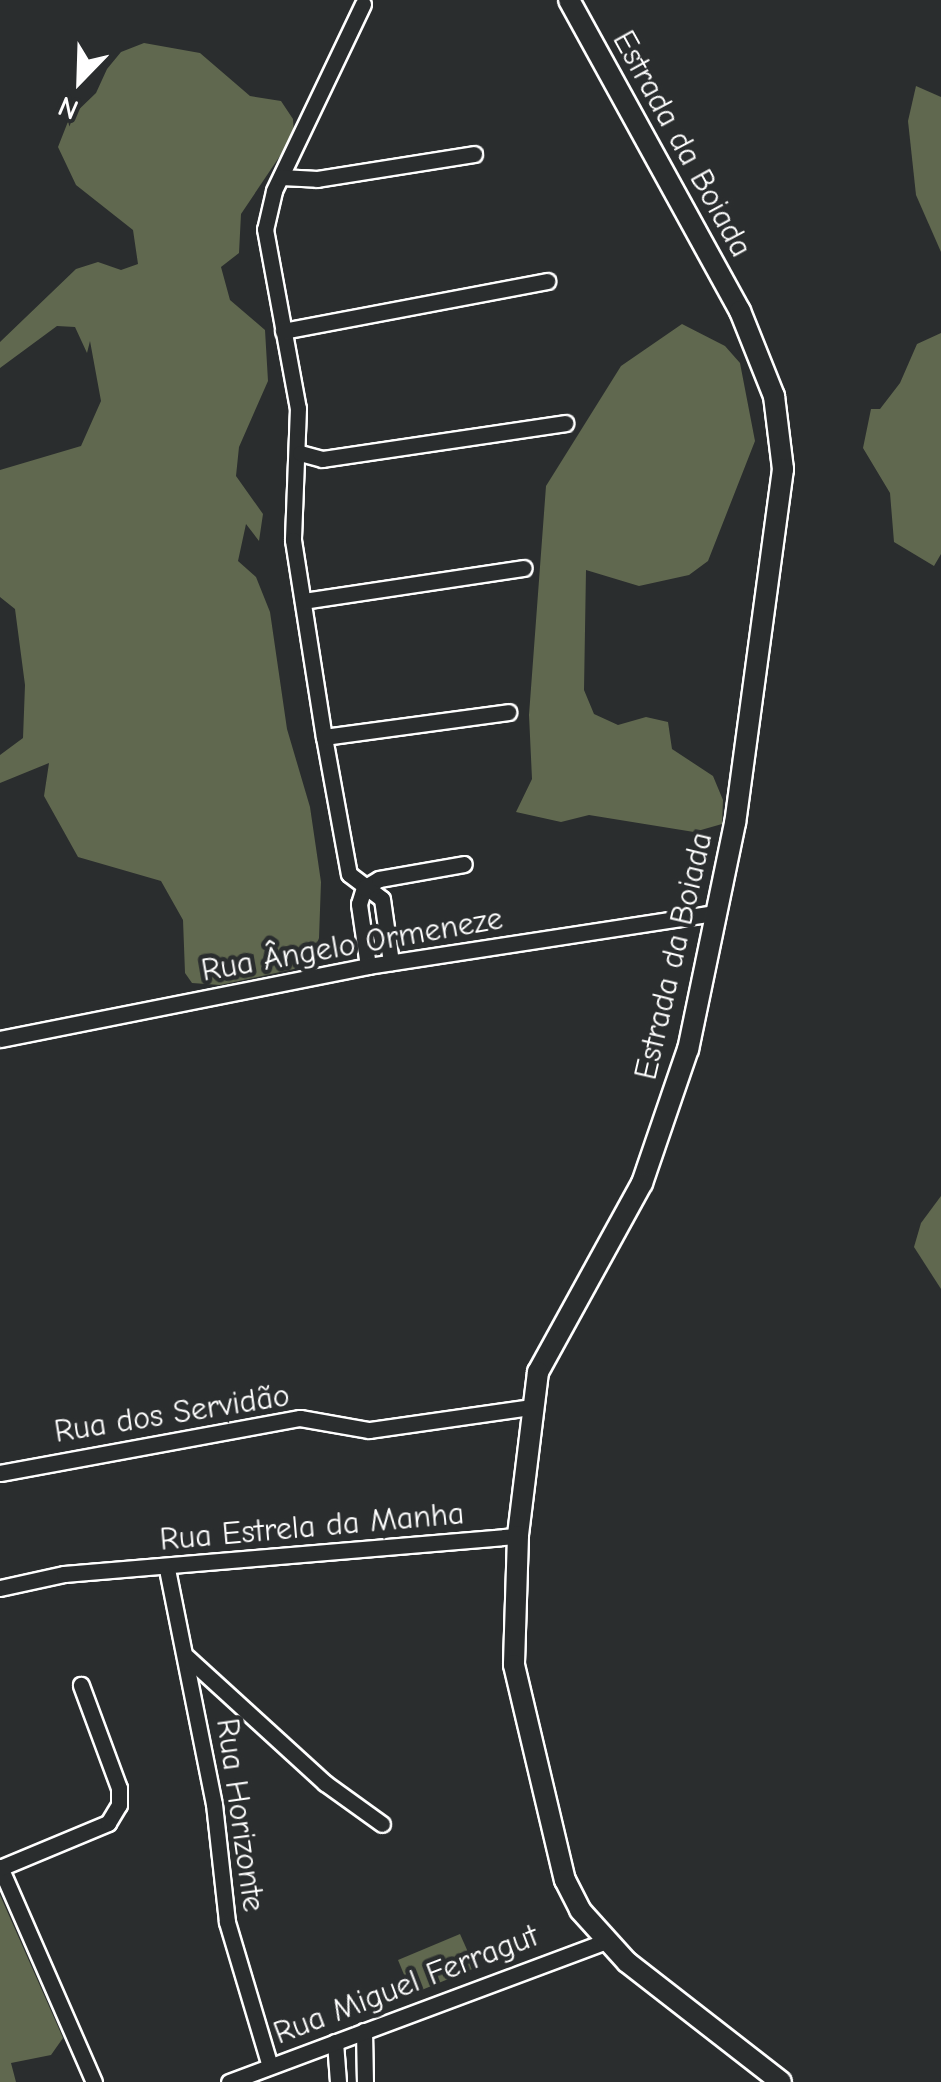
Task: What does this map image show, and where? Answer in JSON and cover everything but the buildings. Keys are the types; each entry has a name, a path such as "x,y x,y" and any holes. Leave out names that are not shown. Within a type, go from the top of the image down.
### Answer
{"main road":[{"name":"Estrada da Boiada","path":"570,0 740,311 780,419 780,489 735,824 688,1049 642,1183 546,1352 531,1407 518,1536 514,1665 565,1880 604,1942 782,2082"}],"street":[{"path":"363,4 281,177 265,229 300,453 292,523 324,737 350,874 382,900 391,962"},
{"path":"281,177 316,179 474,154"},
{"path":"283,330 547,281"},
{"path":"300,453 322,459 565,423"},
{"path":"302,602 524,568"},
{"path":"324,737 508,712"},
{"path":"368,966 359,904 364,888 378,879 464,864"},
{"name":"Rua Ângelo Ormeneze","path":"0,1039 368,966 716,913"},
{"name":"Rua dos Servidão","path":"0,1473 300,1418 369,1430 531,1407"},
{"name":"Rua Estrela da Manha","path":"0,1588 112,1572 518,1536"},
{"name":"Rua Horizonte","path":"167,1569 187,1657 227,1922 270,2066"},
{"path":"187,1657 326,1784 382,1824"},
{"path":"81,1685 119,1788 115,1815 0,1868 94,2082"},
{"name":"Rua Miguel Ferragut","path":"229,2082 604,1942"},
{"path":"364,2031 365,2082"},
{"path":"335,2042 338,2082"}],"green space":[{"path":"144,43 200,53 250,96 281,101 293,119 294,135 241,214 239,253 221,267 230,300 265,330 268,381 239,447 236,476 263,514 259,541 246,524 238,561 256,577 270,612 287,729 310,807 321,882 319,938 312,957 294,969 220,985 192,983 185,973 183,920 161,881 78,857 44,796 49,763 0,783 0,755 23,738 25,685 15,609 0,597 0,470 81,446 101,401 90,341 87,353 75,327 57,326 0,368 0,342 76,269 98,262 121,270 138,264 133,230 76,185 58,147 69,119 96,93 107,69 121,52"},
{"path":"916,86 941,97 941,252 916,195 908,121"},
{"path":"682,324 725,346 740,363 755,441 708,561 689,575 639,586 586,570 584,690 594,714 618,725 646,717 668,722 672,749 713,776 723,800 722,824 694,832 589,815 561,822 516,812 532,779 529,715 546,486 621,366"},
{"path":"941,333 941,554 934,566 894,542 890,493 863,448 871,409 880,409 900,383 917,344"},
{"path":"941,1196 941,1289 914,1247 921,1223"},
{"path":"0,1895 63,2038 51,2055 11,2063 16,2082 0,2082"},
{"path":"460,1934 475,1968 412,1994 398,1960"}]}
